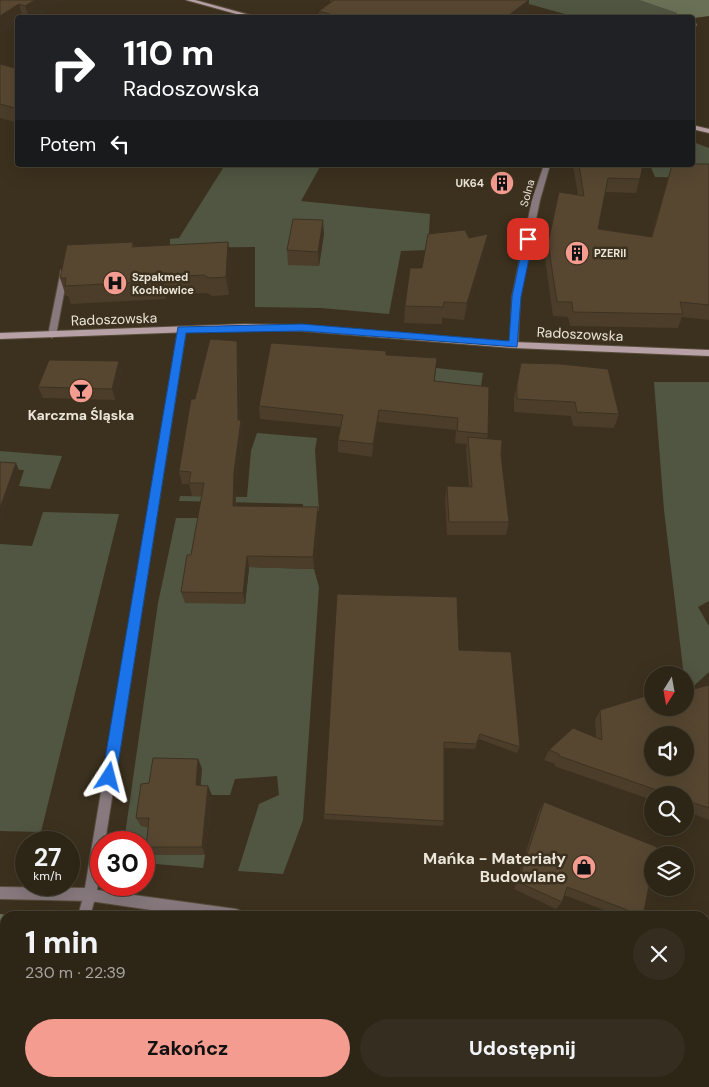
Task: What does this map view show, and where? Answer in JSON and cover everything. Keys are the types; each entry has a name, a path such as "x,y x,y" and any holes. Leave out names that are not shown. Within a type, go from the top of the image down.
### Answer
{"street":[{"path":"190,0 248,15"},
{"path":"695,128 709,131"},
{"name":"Solna","path":"514,345 516,297 536,200 546,167"},
{"path":"52,335 67,261"},
{"name":"Radoszowska","path":"0,336 302,328 514,345 709,353"},
{"path":"100,831 182,330"},
{"path":"0,893 90,895 85,911"},
{"path":"97,896 201,911"}],"green space":[{"path":"514,0 639,0 677,13 676,15 569,15"},
{"path":"639,0 709,0 709,16 695,18 695,15 676,15 677,13"},
{"path":"695,143 709,148 709,178 655,177 651,167 695,167"},
{"path":"224,167 320,167 301,201 430,214 428,250 401,251 389,314 321,308 255,307 255,247 170,248 170,239 179,238"},
{"path":"436,368 483,373 479,398 432,404"},
{"path":"654,382 709,382 709,601 698,607 709,626 709,672 694,686 694,666 683,666 664,510"},
{"path":"257,433 317,438 315,450 319,511 303,511 303,504 179,501 180,496 247,497 251,451"},
{"path":"0,451 62,456 50,489 19,486 24,470 0,469"},
{"path":"43,512 119,514 41,831 0,831 0,544 32,546"},
{"path":"176,518 203,518 245,604 249,567 314,569 319,587 303,820 283,874 238,871 259,804 279,795 277,776 235,779 230,795 200,795 141,826 154,827 205,855 203,868 155,864 155,831 126,831 158,603"}],"building":[{"path":"0,0 35,0 25,6 19,4 0,16"},
{"path":"334,0 529,0 509,15 333,15 319,11"},
{"path":"0,64 15,68 15,108 0,104"},
{"path":"695,164 709,164 709,305 680,302 683,314 573,312 572,302 557,302 548,243 559,192 584,196 579,167 643,167 640,179 608,178 598,229 652,237 671,167 695,167"},
{"path":"293,219 323,220 318,252 287,250"},
{"path":"465,230 469,238 488,234 467,303 444,302 443,307 405,306 410,268 422,268 428,234"},
{"path":"133,242 132,247 228,242 226,277 209,278 204,275 162,277 162,281 65,286 66,278 60,278 67,245"},
{"path":"210,339 237,341 238,420 241,420 234,472 233,506 318,507 313,557 247,556 243,593 181,592 187,555 191,555 204,483 189,483 191,472 179,471 191,399 195,399"},
{"path":"271,343 386,351 386,355 437,358 434,381 489,387 488,434 457,431 458,418 379,410 373,444 338,440 343,415 259,406"},
{"path":"49,360 119,361 112,389 38,387"},
{"path":"521,363 560,364 608,369 619,414 577,412 575,402 517,399 517,384"},
{"path":"468,437 502,440 501,455 509,522 449,522 447,486 472,487"},
{"path":"0,462 16,463 0,508"},
{"path":"337,594 457,597 459,650 511,652 520,747 480,734 476,744 444,742 444,821 324,814"},
{"path":"709,685 709,808 694,803 694,786 645,786 559,756 559,754 549,750 573,728 602,740 600,710 644,696 644,716 694,716 694,689"},
{"path":"153,758 198,759 196,785 208,786 202,847 155,847 155,831 148,831 149,818 136,818 141,784 149,783"},
{"name":"Mańka - Materiały Budowlane","path":"544,802 654,846 644,846 644,896 647,896 644,911 630,911 567,887 562,902 518,882"}],"place":[{"name":"UK64","path":"502,183"},
{"name":"PZERiI","path":"577,253"},
{"name":"Szpakmed Kochłowice","path":"115,283"},
{"name":"Karczma Śląska","path":"81,391"},
{"name":"Mańka - Materiały Budowlane","path":"584,867"}],"route":[{"path":"109,777 182,330 246,327 302,328 514,345 516,297 528,239"}]}
